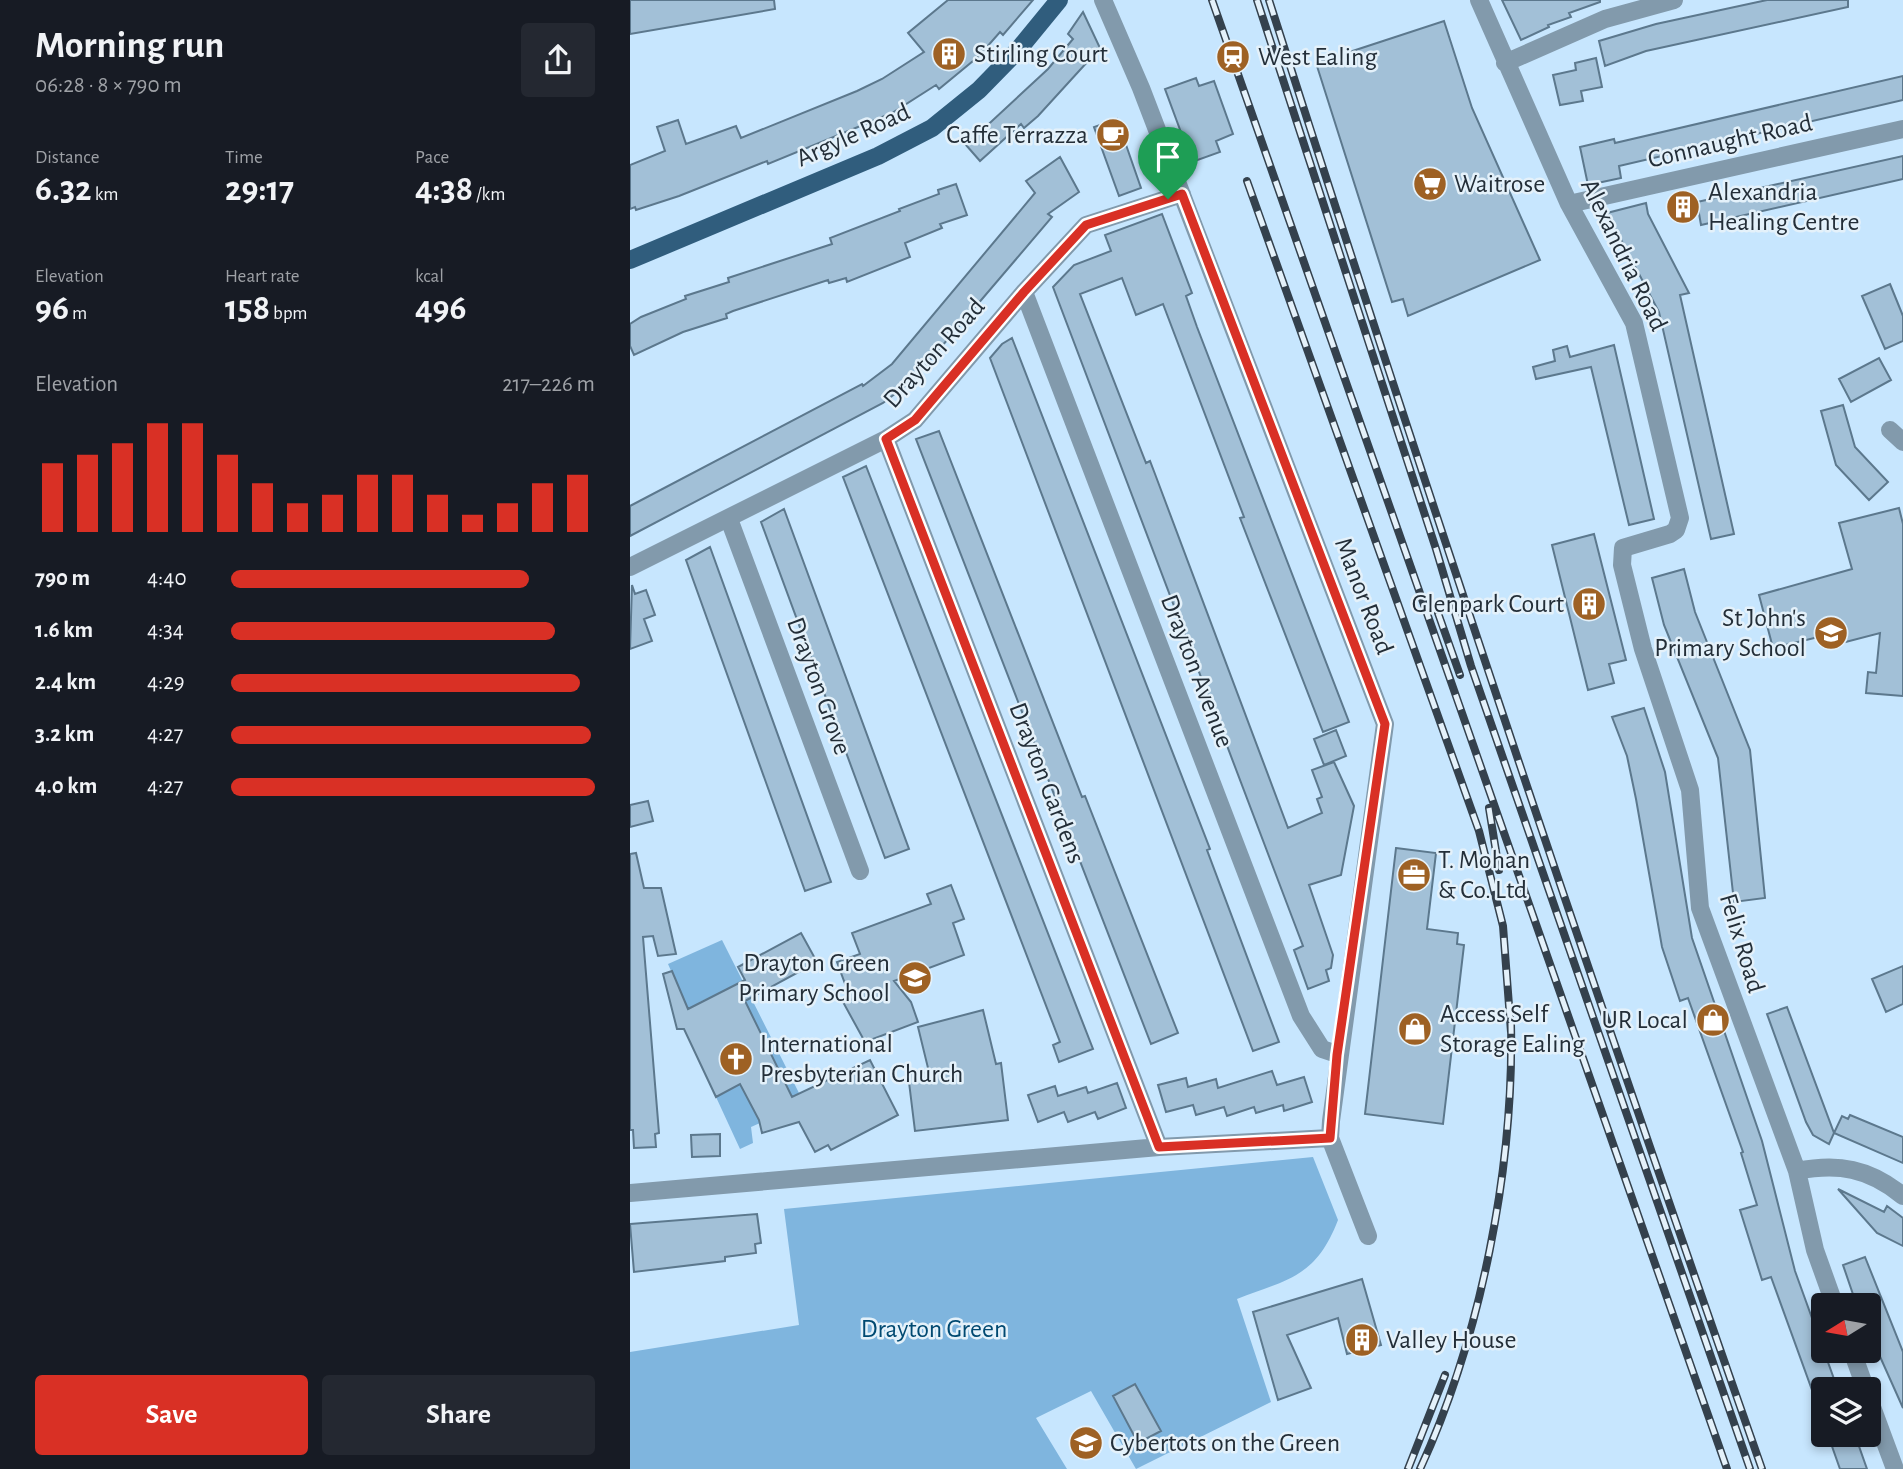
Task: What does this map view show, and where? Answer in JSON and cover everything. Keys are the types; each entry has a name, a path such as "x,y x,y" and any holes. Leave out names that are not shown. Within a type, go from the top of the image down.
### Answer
{"main road":[{"name":"Argyle Road","path":"630,260 878,156 932,128 979,90 1018,50 1059,0"}],"street":[{"name":"Manor Road","path":"1103,0 1122,39 1385,724 1337,1055 1330,1138 1368,1236"},
{"name":"Alexandria Road","path":"1479,0 1569,204 1634,323 1680,518 1676,530 1670,534 1623,548"},
{"path":"1505,63 1605,19 1674,0"},
{"name":"Connaught Road","path":"1569,204 1903,129"},
{"name":"Drayton Road","path":"630,567 886,439 915,420 1024,292 1086,225 1182,194"},
{"name":"Drayton Avenue","path":"1024,292 1301,1016 1322,1049 1337,1055"},
{"name":"Drayton Gardens","path":"886,439 1159,1147"},
{"name":"Drayton Grove","path":"729,519 860,871"},
{"name":"Felix Road","path":"1623,548 1622,565 1643,649 1690,790 1700,908 1797,1171 1815,1250 1830,1293"},
{"path":"630,1193 1159,1147 1330,1138"},
{"path":"1797,1171 1830,1166 1846,1168 1875,1177 1903,1196"},
{"path":"1881,1431 1895,1469"}],"green space":[{"path":"722,940 800,1095 793,1099 736,985 700,1002 709,1022 695,1025 668,964"},
{"path":"741,1084 760,1123 751,1127 753,1143 740,1149 716,1097"},
{"name":"Drayton Green","path":"1313,1157 1338,1220 1329,1239 1320,1254 1299,1273 1237,1299 1271,1402 1136,1469 1091,1391 1036,1418 1067,1469 630,1469 630,1352 799,1325 784,1209"}],"building":[{"path":"630,0 774,0 775,9 630,34"},
{"path":"948,0 1033,0 1003,35 1000,32 979,56 939,89 936,85 892,113 768,164 767,161 679,196 636,210 635,207 630,209 630,165 665,151 657,127 678,120 686,144 736,126 741,138 857,91 882,79 924,52 908,33"},
{"path":"1502,0 1600,2 1569,13 1571,17 1548,25 1549,27 1521,40"},
{"path":"1767,0 1848,0 1848,7 1646,51 1605,66 1599,41 1656,24"},
{"path":"1083,12 1100,48 1038,116 1024,128 1021,124 980,161 966,145 1048,69 1073,39 1068,34"},
{"name":"Waitrose","path":"1444,21 1472,108 1540,260 1408,316 1403,299 1392,302 1316,63"},
{"path":"1596,58 1602,87 1581,91 1583,101 1560,105 1553,75 1576,70 1575,63"},
{"path":"1903,76 1903,100 1619,166 1621,178 1588,185 1580,147 1614,139 1615,143"},
{"path":"1196,78 1199,86 1214,81 1233,134 1216,141 1220,152 1192,162 1165,89"},
{"path":"1117,119 1141,188 1119,196 1094,127"},
{"path":"1903,156 1903,179 1701,225 1697,202"},
{"path":"1060,157 1079,192 1048,214 1052,217 913,380 883,403 630,536 630,506 862,384 863,386 892,364 1035,193 1026,181"},
{"path":"956,184 967,215 940,224 942,228 905,243 910,257 847,282 846,278 829,283 828,280 733,311 726,314 727,318 683,332 634,355 630,346 630,324 641,317 686,299 685,296 729,282 728,278 832,244 830,238 900,211 899,209 939,194 938,190"},
{"path":"1646,203 1648,214 1689,293 1680,295 1734,534 1711,539 1659,312 1607,213"},
{"path":"1162,214 1192,293 1186,296 1197,327 1349,722 1323,732 1240,518 1244,517 1163,304 1136,315 1122,278 1080,294 1146,463 1150,461 1288,828 1322,813 1317,799 1322,797 1312,770 1334,762 1354,806 1341,875 1309,885 1333,955 1331,968 1326,970 1329,981 1308,989 1294,950 1303,946 1053,287 1074,265 1111,251 1105,235"},
{"path":"1890,284 1903,316 1903,341 1885,349 1862,296"},
{"path":"1012,338 1210,849 1207,850 1279,1042 1253,1051 990,358 1002,344"},
{"path":"1614,345 1654,519 1629,525 1591,367 1536,379 1533,367 1555,361 1553,350 1567,346 1570,357"},
{"path":"1879,358 1891,380 1851,402 1839,379"},
{"path":"1843,405 1855,447 1888,482 1869,500 1836,465 1821,411"},
{"path":"939,431 1082,797 1085,796 1178,1033 1151,1044 916,439"},
{"path":"866,466 1093,1049 1059,1062 1053,1045 1060,1042 843,477"},
{"path":"1899,508 1903,524 1903,696 1866,693 1868,672 1876,673 1880,633 1834,645 1831,634 1773,648 1759,595 1852,569 1839,523"},
{"path":"784,509 909,849 885,858 761,522"},
{"name":"Glenpark Court","path":"1594,534 1626,660 1609,664 1614,683 1588,690 1552,545"},
{"path":"710,547 831,882 805,891 686,560"},
{"path":"1684,569 1695,612 1750,750 1765,898 1734,902 1718,758 1664,625 1652,578"},
{"path":"632,585 635,594 646,590 655,615 644,619 652,641 630,649"},
{"path":"1644,708 1665,772 1692,938 1762,1141 1795,1271 1811,1315 1811,1363 1828,1363 1833,1377 1811,1377 1811,1387 1771,1277 1762,1280 1740,1210 1757,1205 1741,1153 1743,1152 1688,998 1680,1001 1662,947 1627,756 1612,717"},
{"path":"1336,730 1346,756 1324,765 1314,739"},
{"path":"648,801 653,821 630,827 630,805"},
{"name":"Access Self Storage Ealing","path":"1396,848 1436,853 1427,929 1458,933 1457,944 1464,945 1443,1124 1365,1114"},
{"path":"636,853 644,888 661,888 676,954 658,956 653,936 643,937 659,1133 655,1134 656,1147 634,1148 633,1130 630,1130 630,854"},
{"path":"951,885 964,919 953,923 964,955 894,981 911,1002 918,1022 865,1042 843,1002 851,1000 837,962 860,954 852,933 931,904 927,894"},
{"path":"801,933 817,962 745,1001 792,1097 870,1060 898,1115 831,1150 828,1145 815,1152 799,1122 762,1133 759,1120 740,1084 716,1097 684,1029 677,1029 663,974 672,971 688,1009 745,980 738,967"},
{"path":"1903,966 1903,1004 1886,1012 1872,979"},
{"path":"1787,1007 1834,1133 1829,1144 1813,1135 1806,1122 1767,1014"},
{"path":"983,1010 996,1064 1001,1063 1008,1120 915,1131 908,1074 929,1072 918,1027"},
{"path":"1272,1071 1277,1085 1304,1077 1312,1102 1284,1111 1283,1105 1256,1113 1254,1107 1227,1116 1224,1107 1196,1115 1193,1105 1166,1112 1158,1085 1186,1078 1188,1087 1216,1079 1218,1088"},
{"path":"1117,1083 1126,1108 1098,1119 1095,1112 1068,1122 1064,1112 1038,1122 1028,1095 1055,1086 1058,1096 1086,1087 1088,1093"},
{"path":"1850,1115 1903,1137 1903,1163 1834,1133 1842,1116 1848,1119"},
{"path":"720,1134 720,1156 692,1157 691,1135"},
{"path":"1838,1189 1884,1212 1887,1206 1903,1218 1903,1246 1877,1233"},
{"path":"757,1214 761,1243 755,1244 756,1253 725,1257 725,1261 634,1272 630,1224"},
{"path":"1865,1257 1879,1293 1853,1293 1843,1265"},
{"name":"Valley House","path":"1362,1279 1381,1345 1347,1354 1338,1318 1287,1335 1311,1388 1278,1400 1253,1312"},
{"path":"1881,1297 1903,1352 1903,1408 1881,1359"},
{"path":"1135,1384 1161,1431 1138,1443 1113,1396"},
{"path":"1832,1447 1859,1447 1867,1469 1840,1469"}],"railway":[{"path":"1212,0 1727,1469"},
{"path":"1257,0 1436,549 1471,666 1750,1469"},
{"path":"1269,0 1510,736 1762,1469"},
{"path":"1247,181 1479,831 1503,926 1511,1032"},
{"path":"1438,613 1460,675"},
{"path":"1489,808 1499,870"},
{"path":"1420,1469 1442,1418 1460,1364 1490,1251 1507,1135 1511,1023"},
{"path":"1408,1469 1445,1375"}],"place":[{"name":"Stirling Court","path":"949,54"},
{"name":"West Ealing","path":"1233,57"},
{"name":"Caffe Terrazza","path":"1113,135"},
{"name":"Waitrose","path":"1430,184"},
{"name":"Alexandria Healing Centre","path":"1683,207"},
{"name":"Glenpark Court","path":"1589,604"},
{"name":"St John's Primary School","path":"1831,633"},
{"name":"T. Mohan & Co. Ltd","path":"1414,875"},
{"name":"Drayton Green Primary School","path":"915,978"},
{"name":"UR Local","path":"1713,1020"},
{"name":"Access Self Storage Ealing","path":"1415,1029"},
{"name":"International Presbyterian Church","path":"736,1059"},
{"name":"Valley House","path":"1362,1340"},
{"name":"Cybertots on the Green","path":"1086,1443"}],"route":[{"path":"1182,194 1385,724 1337,1055 1330,1138 1159,1147 886,439 915,420 1024,292 1086,225 1168,199 1182,194"}]}
